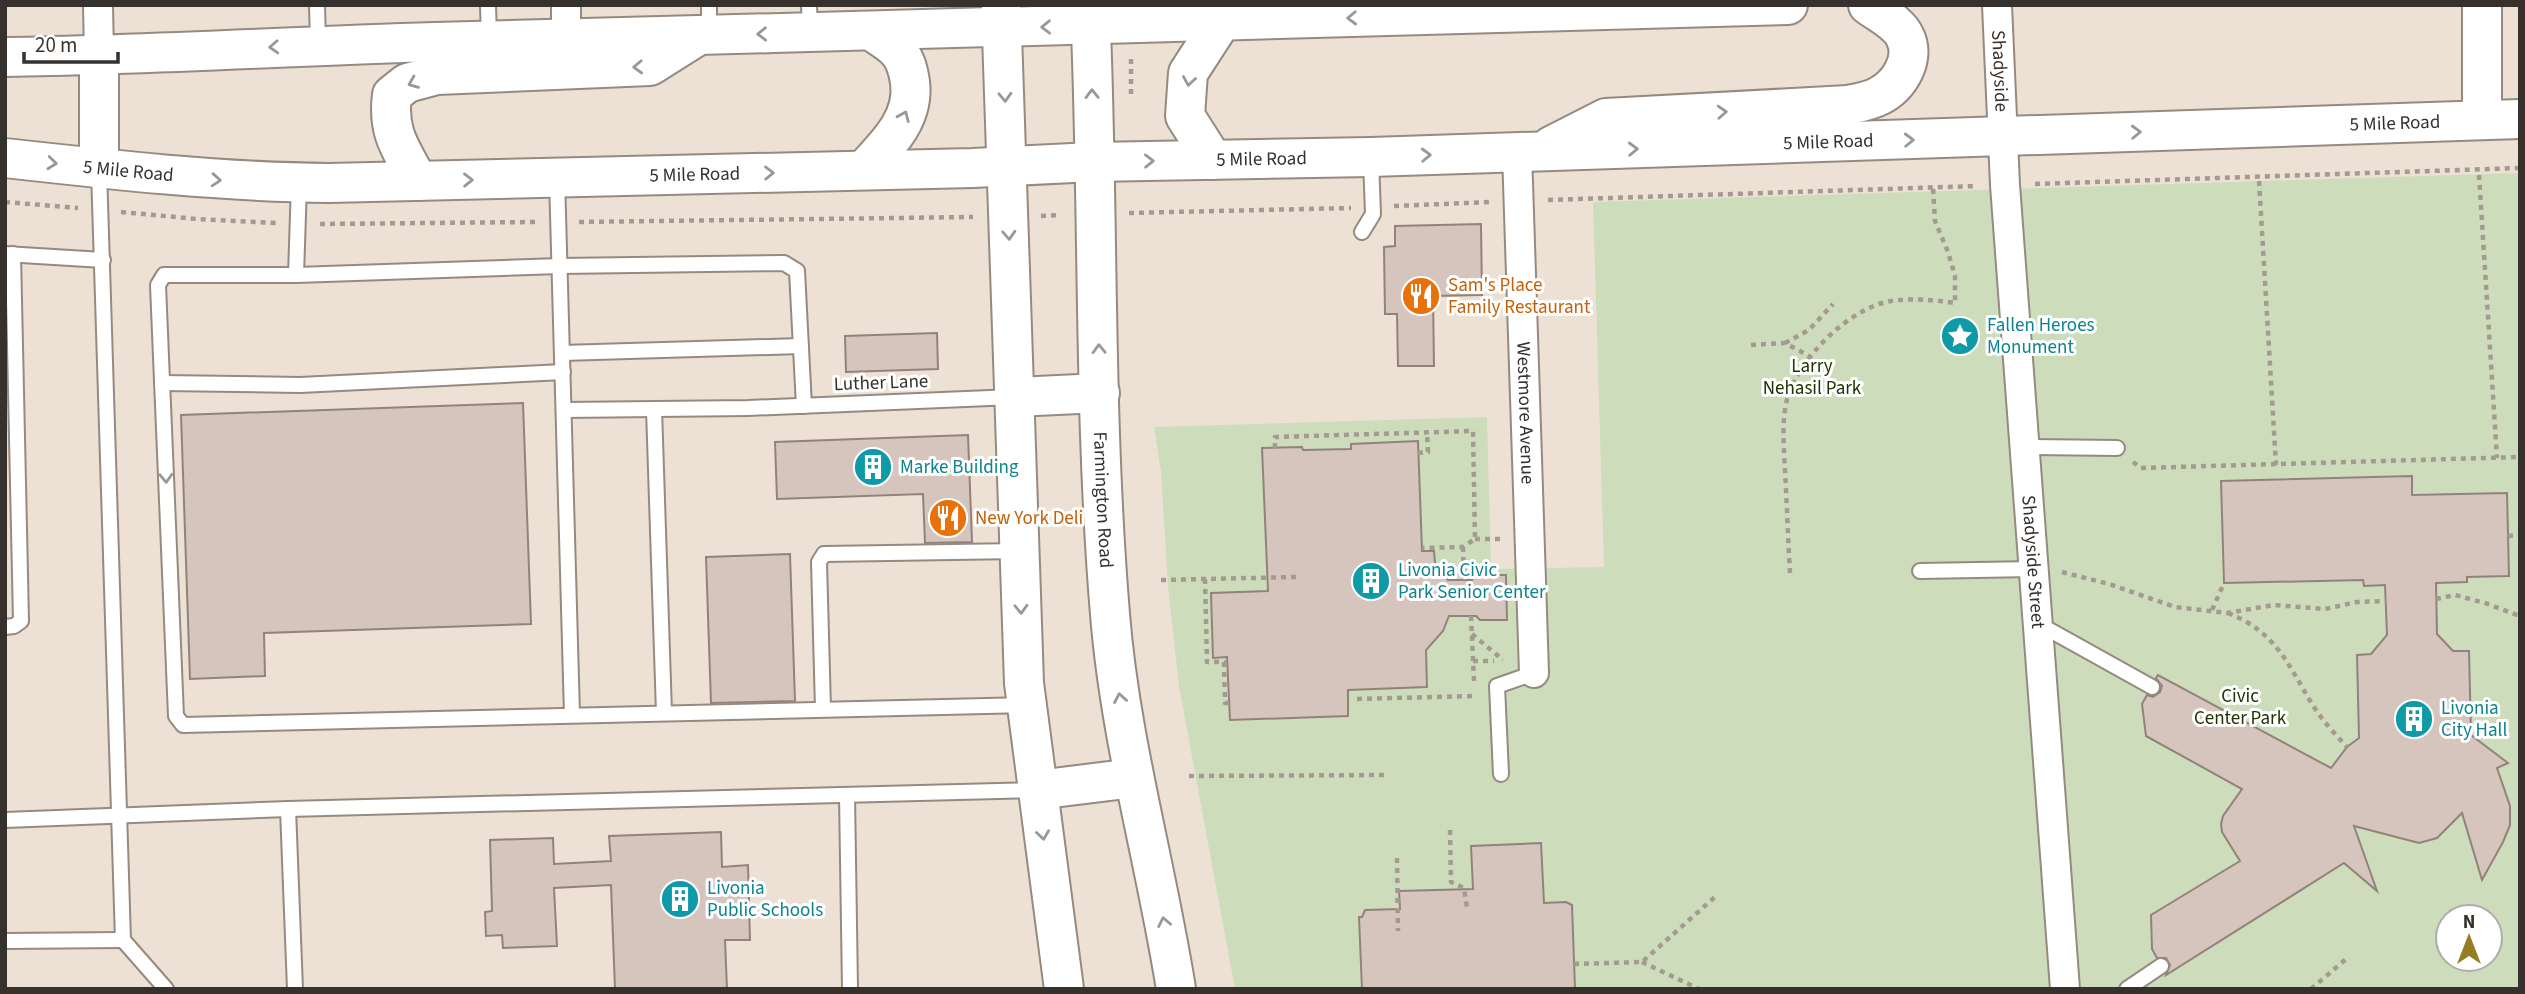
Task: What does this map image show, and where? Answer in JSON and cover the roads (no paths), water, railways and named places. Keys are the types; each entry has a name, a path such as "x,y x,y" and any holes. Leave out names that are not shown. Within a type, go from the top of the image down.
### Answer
{"main road":[{"path":"5,57 99,56 318,45 489,23 705,26 809,19 895,27 1002,17 1090,16 1221,22 1587,8 1788,5"},
{"path":"1528,152 1606,118 1848,105 1878,97 1893,87 1904,73 1908,57 1906,37 1895,24 1868,5"},
{"path":"2482,5 2482,120"},
{"name":"Farmington Road","path":"1090,16 1094,214 1110,614 1116,674 1176,989"},
{"path":"1002,17 1027,705 1065,989"},
{"path":"1213,160 1185,116 1188,73 1221,22"},
{"path":"418,181 396,139 389,117 392,95 407,83 437,75 650,66 705,26"},
{"path":"864,170 889,142 906,117 911,92 908,68 897,49 895,27"},
{"path":"99,56 99,169"},
{"name":"5 Mile Road","path":"5,158 172,177 299,183 1371,157 2520,119"},
{"path":"1015,397 1100,393"},
{"path":"1037,790 1135,778"}],"street":[{"path":"98,5 99,56"},
{"name":"Shadyside","path":"1997,5 2003,137"},
{"name":"Shadyside Street","path":"2003,137 2065,989"},
{"name":"Westmore Avenue","path":"1528,152 1517,201 1534,673"}],"lane":[{"path":"317,5 318,45"},
{"path":"1362,232 1373,215 1371,157"},
{"path":"99,169 123,940 166,989"},
{"path":"557,178 572,715"},
{"path":"296,275 299,183"},
{"path":"5,627 14,626 21,621 9,254 103,260"},
{"path":"804,406 797,271 784,263 296,275 164,275 158,285 176,716 183,725 1027,705"},
{"path":"562,353 801,346"},
{"path":"162,383 300,385 563,372"},
{"name":"Luther Lane","path":"564,410 748,408 1015,397"},
{"path":"654,409 664,713"},
{"path":"2025,447 2117,448"},
{"path":"823,709 819,562 824,554 1020,551"},
{"path":"1920,571 2033,569"},
{"path":"2037,623 2152,687"},
{"path":"1501,774 1497,686 1534,673"},
{"path":"5,820 288,809 1037,790"},
{"path":"847,794 850,989"},
{"path":"288,809 295,989"},
{"path":"5,942 123,940"},
{"path":"2127,989 2161,966"}],"place":[{"name":"Sam's Place Family Restaurant","path":"1421,296"},
{"name":"Fallen Heroes Monument","path":"1960,336"},
{"name":"Marke Building","path":"873,467"},
{"name":"New York Deli","path":"948,518"},
{"name":"Livonia Civic Park Senior Center","path":"1371,581"},
{"name":"Livonia City Hall","path":"2414,719"},
{"name":"Livonia Public Schools","path":"680,899"}],"park label":[{"name":"Larry Nehasil Park","path":"1812,377"},
{"name":"Civic Center Park","path":"2240,707"}]}
